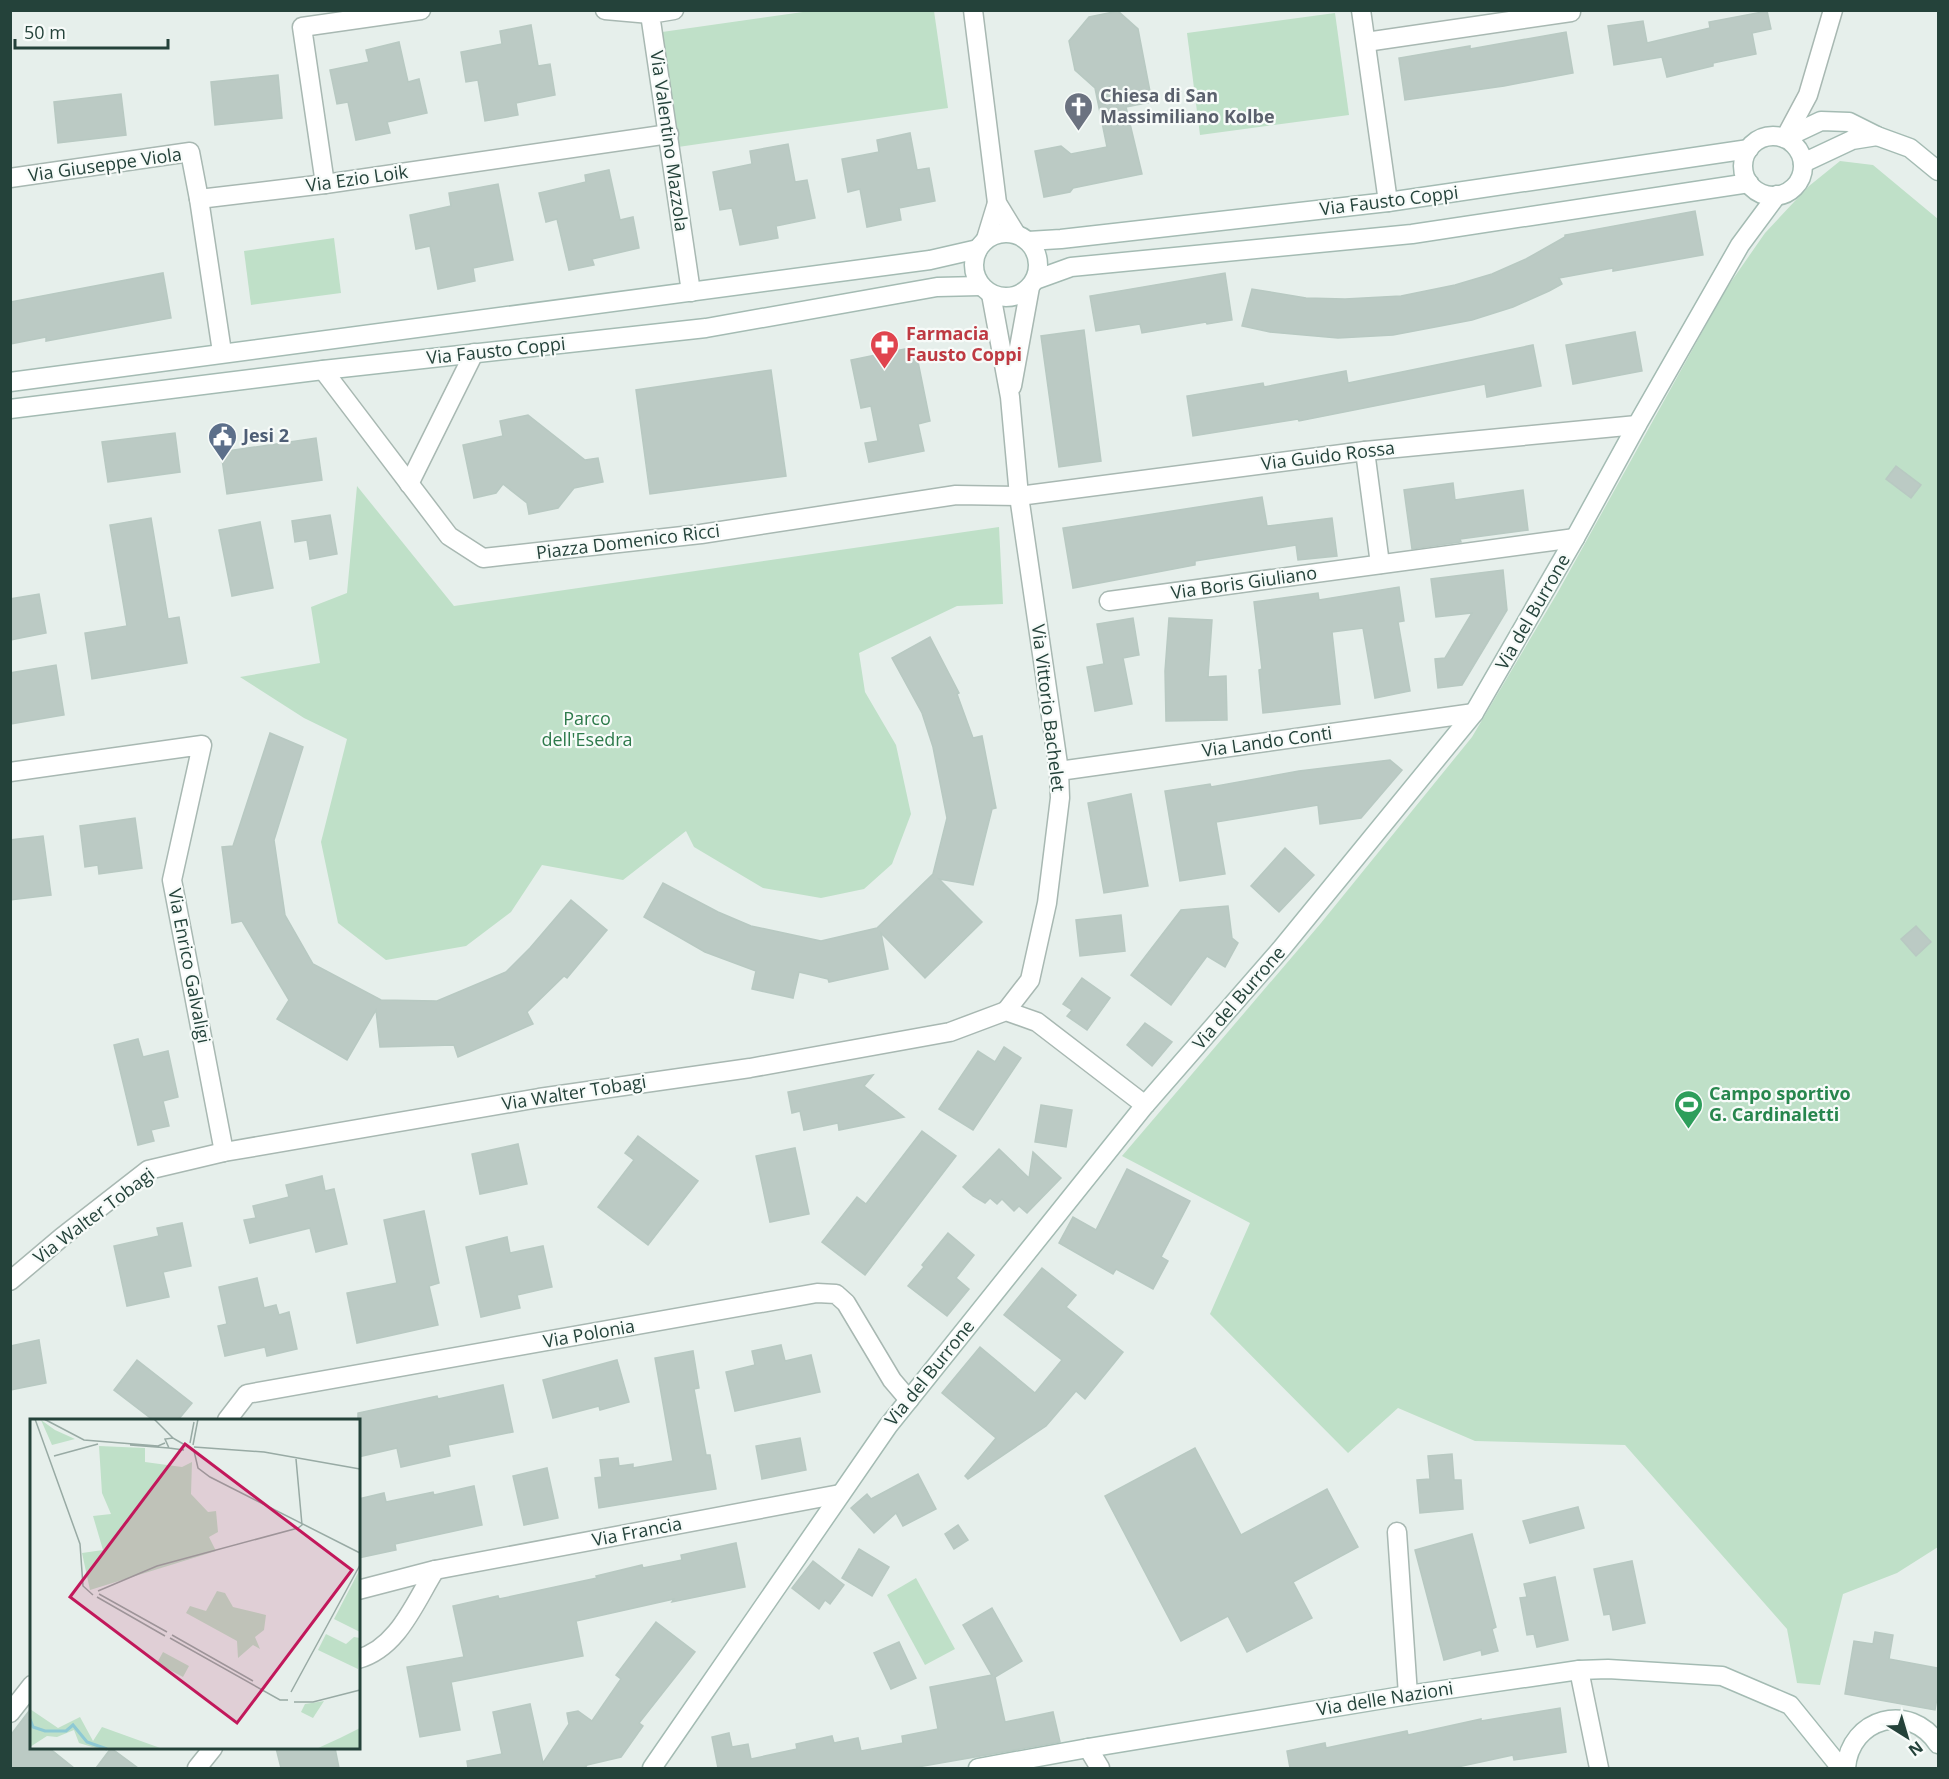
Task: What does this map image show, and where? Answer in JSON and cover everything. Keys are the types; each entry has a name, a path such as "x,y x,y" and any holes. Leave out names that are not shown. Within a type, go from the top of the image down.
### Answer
{"street":[{"path":"325,184 302,27 421,10"},
{"path":"605,10 650,14 674,10"},
{"path":"973,10 997,203 982,244 974,258 975,277 986,290"},
{"path":"1362,10 1388,202"},
{"path":"1785,138 1808,95 1833,10"},
{"path":"1366,42 1571,12"},
{"name":"Via Valentino Mazzola","path":"650,14 691,292"},
{"path":"1785,138 1821,121 1849,123 1911,148 1938,171"},
{"name":"Via Ezio Loik","path":"199,199 325,184 669,134"},
{"path":"1771,136 1785,138 1797,148 1803,163 1803,172 1793,188 1777,195 1761,193 1749,183 1743,166 1749,149 1762,138 1771,136"},
{"path":"1803,163 1852,140 1877,136"},
{"name":"Via Fausto Coppi","path":"10,382 222,352 930,260 982,244 995,234 1005,232 1022,237 1061,239 1388,202 1749,149"},
{"name":"Via Giuseppe Viola","path":"10,178 190,152 199,199"},
{"name":"Via Fausto Coppi","path":"10,409 323,370 705,328 937,287 986,290 1001,297 1012,297 1022,293 1032,283 1071,267 1412,234 1749,183"},
{"name":"Via del Burrone","path":"652,1768 888,1426 1145,1105 1282,948 1474,713 1740,246 1777,195"},
{"path":"199,199 222,352"},
{"path":"997,203 1022,237 1035,249 1038,269 1032,283"},
{"name":"Via Vittorio Bachelet","path":"1010,397 1032,283"},
{"name":"Via Vittorio Bachelet","path":"986,290 1010,397 1019,496 1059,771 1060,798 1047,903 1030,980 1006,1011"},
{"path":"409,484 474,354"},
{"name":"Piazza Domenico Ricci","path":"323,370 449,536 483,558 701,534 956,495 1019,496"},
{"name":"Via Guido Rossa","path":"1019,496 1365,451 1637,425"},
{"path":"1365,451 1380,564"},
{"name":"Via Boris Giuliano","path":"1109,601 1575,538"},
{"name":"Via Lando Conti","path":"1059,771 1474,713"},
{"name":"Via Enrico Galvaligi","path":"10,772 202,745 172,880 224,1152"},
{"path":"1006,1011 1037,1022 1145,1105"},
{"name":"Via Walter Tobagi","path":"10,1281 148,1170 224,1152 539,1098 762,1066 950,1032 1006,1011"},
{"name":"Via Polonia","path":"228,1419 247,1394 817,1293 836,1294 846,1303 892,1380 909,1400"},
{"name":"Via Francia","path":"360,1589 435,1570 840,1494"},
{"path":"1397,1532 1408,1695"},
{"path":"360,1658 385,1646 400,1628 435,1570"},
{"name":"Via delle Nazioni","path":"978,1768 1408,1695 1579,1670 1608,1669 1722,1676 1790,1705 1844,1768"},
{"path":"1579,1670 1599,1768"},
{"path":"10,1713 30,1688"},
{"path":"1844,1768 1853,1743 1862,1732 1875,1723 1890,1719 1930,1724 1938,1744"},
{"path":"1088,1748 1100,1768"},
{"path":"197,1768 212,1749"}],"green space":[{"path":"810,11 934,11 948,108 678,147 662,32"},
{"path":"1335,13 1349,115 1200,135 1187,33"},
{"path":"1840,161 1873,165 1938,219 1938,1547 1897,1573 1843,1594 1820,1685 1797,1683 1787,1629 1625,1445 1475,1441 1398,1408 1348,1453 1210,1314 1250,1223 1122,1156 1321,923 1472,737 1558,592 1726,289 1765,233 1809,186"},
{"path":"334,238 341,293 251,305 244,251"},
{"name":"Parco dell'Esedra","path":"357,486 454,606 999,527 1003,604 957,606 859,653 865,692 896,745 911,814 892,864 864,889 821,898 763,888 694,847 686,831 623,880 542,865 511,912 466,946 386,960 338,923 321,842 347,739 304,718 240,677 320,663 311,607 347,593"},
{"path":"916,1578 955,1649 925,1665 887,1595"}],"building":[{"path":"1118,11 1138,29 1152,102 1126,107 1142,174 1073,188 1070,192 1044,197 1035,151 1061,146 1071,154 1107,147 1095,88 1075,70 1069,41 1089,17"},
{"path":"1767,11 1771,29 1752,33 1756,54 1713,63 1713,66 1667,77 1662,57 1614,65 1608,26 1643,21 1647,43 1710,28 1709,22"},
{"path":"531,25 538,66 550,64 555,95 516,103 518,115 485,121 478,80 466,82 461,52 502,44 500,31"},
{"path":"1566,32 1573,73 1504,86 1405,100 1399,58 1470,46 1470,49"},
{"path":"399,42 408,82 419,79 427,113 387,122 390,133 356,140 348,102 337,104 330,70 369,62 366,50"},
{"path":"278,75 282,118 215,125 211,82"},
{"path":"121,94 126,135 58,143 54,102"},
{"path":"910,133 917,170 929,168 935,201 899,208 901,220 867,227 860,189 848,192 842,159 879,152 877,140"},
{"path":"788,144 795,182 807,180 815,218 776,226 778,238 740,245 732,208 720,210 713,172 752,164 750,151"},
{"path":"609,170 620,220 633,217 639,248 592,259 594,265 569,270 557,219 546,222 539,193 586,182 585,175"},
{"path":"498,184 513,260 473,268 475,281 438,289 430,246 416,249 410,215 451,206 449,193"},
{"path":"1695,211 1703,255 1559,278 1562,284 1549,291 1513,307 1472,320 1393,335 1338,338 1270,332 1242,326 1252,289 1306,298 1345,299 1401,296 1455,285 1492,274 1526,259 1565,235"},
{"path":"163,273 171,318 46,341 46,337 10,344 10,302"},
{"path":"1225,273 1232,320 1142,333 1140,324 1096,331 1090,296"},
{"path":"1084,330 1101,461 1059,467 1041,336"},
{"path":"1635,332 1642,371 1573,384 1566,345"},
{"path":"1533,345 1541,386 1487,397 1485,384 1299,421 1298,419 1193,436 1187,396 1263,383 1264,387 1346,371 1348,383"},
{"path":"915,347 930,421 918,424 924,451 869,462 865,443 878,441 871,406 861,408 851,360"},
{"path":"771,370 786,476 650,494 636,390"},
{"path":"528,415 585,460 598,458 603,482 574,488 558,508 529,514 527,503 503,484 496,493 474,498 463,445 503,436 500,421"},
{"path":"175,433 180,472 108,482 102,442"},
{"path":"316,438 322,480 227,494 221,452"},
{"path":"1896,466 1921,485 1911,498 1886,479"},
{"path":"1453,483 1455,500 1523,490 1528,530 1460,539 1461,542 1412,549 1404,490"},
{"path":"1262,497 1267,526 1332,518 1337,556 1298,560 1296,545 1195,561 1195,565 1073,588 1063,528"},
{"path":"330,515 337,554 310,559 307,540 295,542 292,521"},
{"path":"151,518 168,619 179,617 187,663 92,679 85,633 127,626 110,525"},
{"path":"260,522 273,588 232,596 219,530"},
{"path":"1503,570 1507,610 1462,685 1438,688 1435,659 1445,658 1472,613 1436,617 1431,579"},
{"path":"1399,587 1404,621 1398,622 1410,691 1375,698 1363,628 1332,632 1340,704 1263,713 1259,670 1262,669 1254,602 1318,593 1319,600"},
{"path":"39,594 46,633 10,640 10,599"},
{"path":"1133,618 1139,655 1123,658 1132,704 1095,711 1087,667 1104,664 1097,624"},
{"path":"1169,618 1212,620 1208,677 1226,676 1227,720 1166,721 1165,671"},
{"path":"930,637 959,693 957,694 973,738 982,736 996,808 992,809 973,885 939,879 982,922 925,978 881,933 888,969 829,982 828,979 799,972 793,998 752,989 756,971 705,952 644,917 663,883 718,912 751,926 821,941 877,928 933,874 947,818 933,747 922,713 892,658"},
{"path":"56,665 64,715 10,724 10,673"},
{"path":"270,733 303,747 274,840 285,915 313,964 381,1000 437,1001 506,972 571,900 607,930 567,978 564,976 527,1012 533,1024 458,1057 454,1045 380,1047 376,1010 347,1060 277,1019 289,1000 242,921 232,923 222,847 233,846"},
{"path":"1390,760 1402,770 1361,818 1320,824 1318,805 1216,822 1225,874 1180,881 1165,791 1210,784 1211,787 1299,771"},
{"path":"1131,794 1148,886 1104,893 1088,803"},
{"path":"135,818 142,868 99,874 98,865 85,867 80,826"},
{"path":"43,836 51,895 10,900 10,840"},
{"path":"1285,848 1314,875 1279,912 1251,886"},
{"path":"1228,906 1232,938 1238,943 1225,967 1207,956 1171,1005 1131,975 1181,910"},
{"path":"1121,915 1125,951 1080,956 1076,920"},
{"path":"1916,926 1931,942 1916,956 1901,939"},
{"path":"1082,978 1110,998 1087,1030 1067,1016 1072,1010 1063,1004"},
{"path":"1145,1023 1172,1042 1152,1066 1127,1045"},
{"path":"138,1039 143,1057 168,1051 178,1097 163,1101 169,1126 151,1130 154,1141 138,1145 114,1045"},
{"path":"1004,1047 1021,1058 973,1130 939,1109 978,1051 995,1062"},
{"path":"873,1075 864,1086 904,1117 839,1130 838,1123 804,1130 800,1111 792,1113 788,1092"},
{"path":"1041,1105 1072,1110 1066,1147 1035,1142"},
{"path":"922,1131 956,1156 865,1275 822,1242 857,1197 866,1204"},
{"path":"638,1136 698,1181 648,1245 598,1207 634,1160 625,1153"},
{"path":"518,1144 527,1184 480,1194 472,1154"},
{"path":"795,1148 809,1214 770,1222 756,1156"},
{"path":"999,1149 1029,1178 1033,1152 1061,1178 1027,1213 1019,1206 1014,1211 1002,1199 997,1204 990,1198 985,1203 963,1187"},
{"path":"1127,1169 1190,1201 1161,1257 1168,1261 1153,1289 1116,1269 1113,1274 1059,1243 1073,1217 1096,1230"},
{"path":"322,1176 325,1191 334,1189 347,1244 316,1252 310,1228 250,1243 244,1220 256,1218 253,1206 289,1197 286,1185"},
{"path":"424,1211 439,1283 429,1286 438,1325 357,1343 347,1293 397,1283 384,1220"},
{"path":"182,1223 191,1266 163,1272 169,1297 127,1306 114,1246 159,1236 157,1228"},
{"path":"948,1233 974,1255 956,1278 969,1289 947,1316 908,1286"},
{"path":"507,1237 510,1253 543,1246 552,1287 517,1295 520,1308 481,1317 466,1247"},
{"path":"1042,1268 1076,1295 1066,1307 1123,1352 1085,1399 1076,1391 1046,1426 968,1479 965,1476 996,1438 942,1393 980,1347 1035,1393 1062,1360 1004,1315"},
{"path":"257,1278 264,1308 276,1305 279,1315 289,1312 297,1349 267,1356 265,1347 225,1356 218,1326 227,1324 219,1287"},
{"path":"39,1340 46,1383 10,1390 10,1346"},
{"path":"781,1345 785,1361 811,1355 820,1392 735,1411 726,1372 755,1365 752,1351"},
{"path":"693,1351 699,1388 694,1389 706,1455 710,1455 716,1489 599,1508 595,1478 602,1477 600,1460 618,1458 619,1466 633,1464 633,1468 673,1461 655,1358"},
{"path":"137,1360 192,1403 179,1419 152,1419 114,1390"},
{"path":"617,1360 629,1402 600,1410 599,1406 553,1418 543,1380"},
{"path":"503,1385 513,1432 448,1445 450,1456 401,1467 397,1448 360,1457 358,1413 437,1396 438,1399"},
{"path":"800,1438 806,1470 762,1479 756,1446"},
{"path":"1195,1448 1241,1535 1327,1489 1358,1547 1293,1582 1312,1618 1247,1652 1228,1616 1181,1641 1105,1496"},
{"path":"1452,1454 1454,1480 1461,1480 1463,1509 1420,1513 1417,1480 1430,1479 1428,1456"},
{"path":"547,1468 558,1518 524,1525 513,1476"},
{"path":"918,1474 936,1509 903,1526 896,1513 874,1533 851,1508 867,1494 871,1499"},
{"path":"474,1486 482,1525 395,1544 396,1550 360,1558 360,1499 384,1493 386,1502 433,1492 434,1495"},
{"path":"1578,1507 1584,1528 1530,1543 1523,1521"},
{"path":"958,1525 968,1540 954,1549 945,1534"},
{"path":"1472,1534 1496,1627 1492,1629 1498,1651 1482,1655 1481,1650 1444,1660 1415,1550"},
{"path":"736,1543 745,1587 672,1602 674,1599 576,1621 583,1656 451,1682 460,1730 420,1737 407,1667 464,1657 453,1606 498,1596 499,1599 597,1578 596,1576 642,1565 643,1568 682,1560 681,1555"},
{"path":"859,1549 889,1567 872,1596 842,1578"},
{"path":"813,1561 844,1585 830,1604 825,1600 819,1609 792,1588"},
{"path":"1632,1561 1645,1623 1613,1630 1610,1614 1604,1615 1594,1569"},
{"path":"1555,1577 1568,1640 1537,1647 1534,1634 1527,1635 1520,1598 1527,1597 1524,1584"},
{"path":"992,1608 1022,1661 995,1677 1005,1722 1053,1712 1060,1742 912,1768 718,1768 712,1737 729,1733 732,1747 748,1744 751,1759 797,1749 796,1744 832,1736 834,1743 858,1738 861,1751 903,1743 902,1736 938,1729 930,1687 992,1675 963,1625"},
{"path":"656,1622 695,1652 639,1723 643,1726 621,1757 587,1765 585,1768 468,1768 467,1761 502,1754 493,1712 530,1704 543,1763 569,1724 567,1713 578,1711 592,1721 621,1679 616,1675"},
{"path":"1875,1632 1893,1635 1889,1659 1938,1668 1935,1710 1845,1694 1854,1641 1873,1644"},
{"path":"899,1642 916,1678 891,1689 874,1653"},
{"path":"1560,1708 1566,1752 1514,1760 1513,1755 1453,1768 1290,1768 1287,1751 1325,1743 1326,1748 1407,1731 1408,1735 1481,1719 1481,1721"},
{"path":"30,1710 30,1749 50,1749 74,1768 10,1768 10,1736"},
{"path":"112,1749 138,1768 96,1768"},
{"path":"276,1749 335,1749 339,1768 281,1768"}],"place":[{"name":"Chiesa di San Massimiliano Kolbe","path":"1079,132"},
{"name":"Farmacia Fausto Coppi","path":"885,370"},
{"name":"Jesi 2","path":"222,462"},
{"name":"Campo sportivo G. Cardinaletti","path":"1688,1130"}]}
